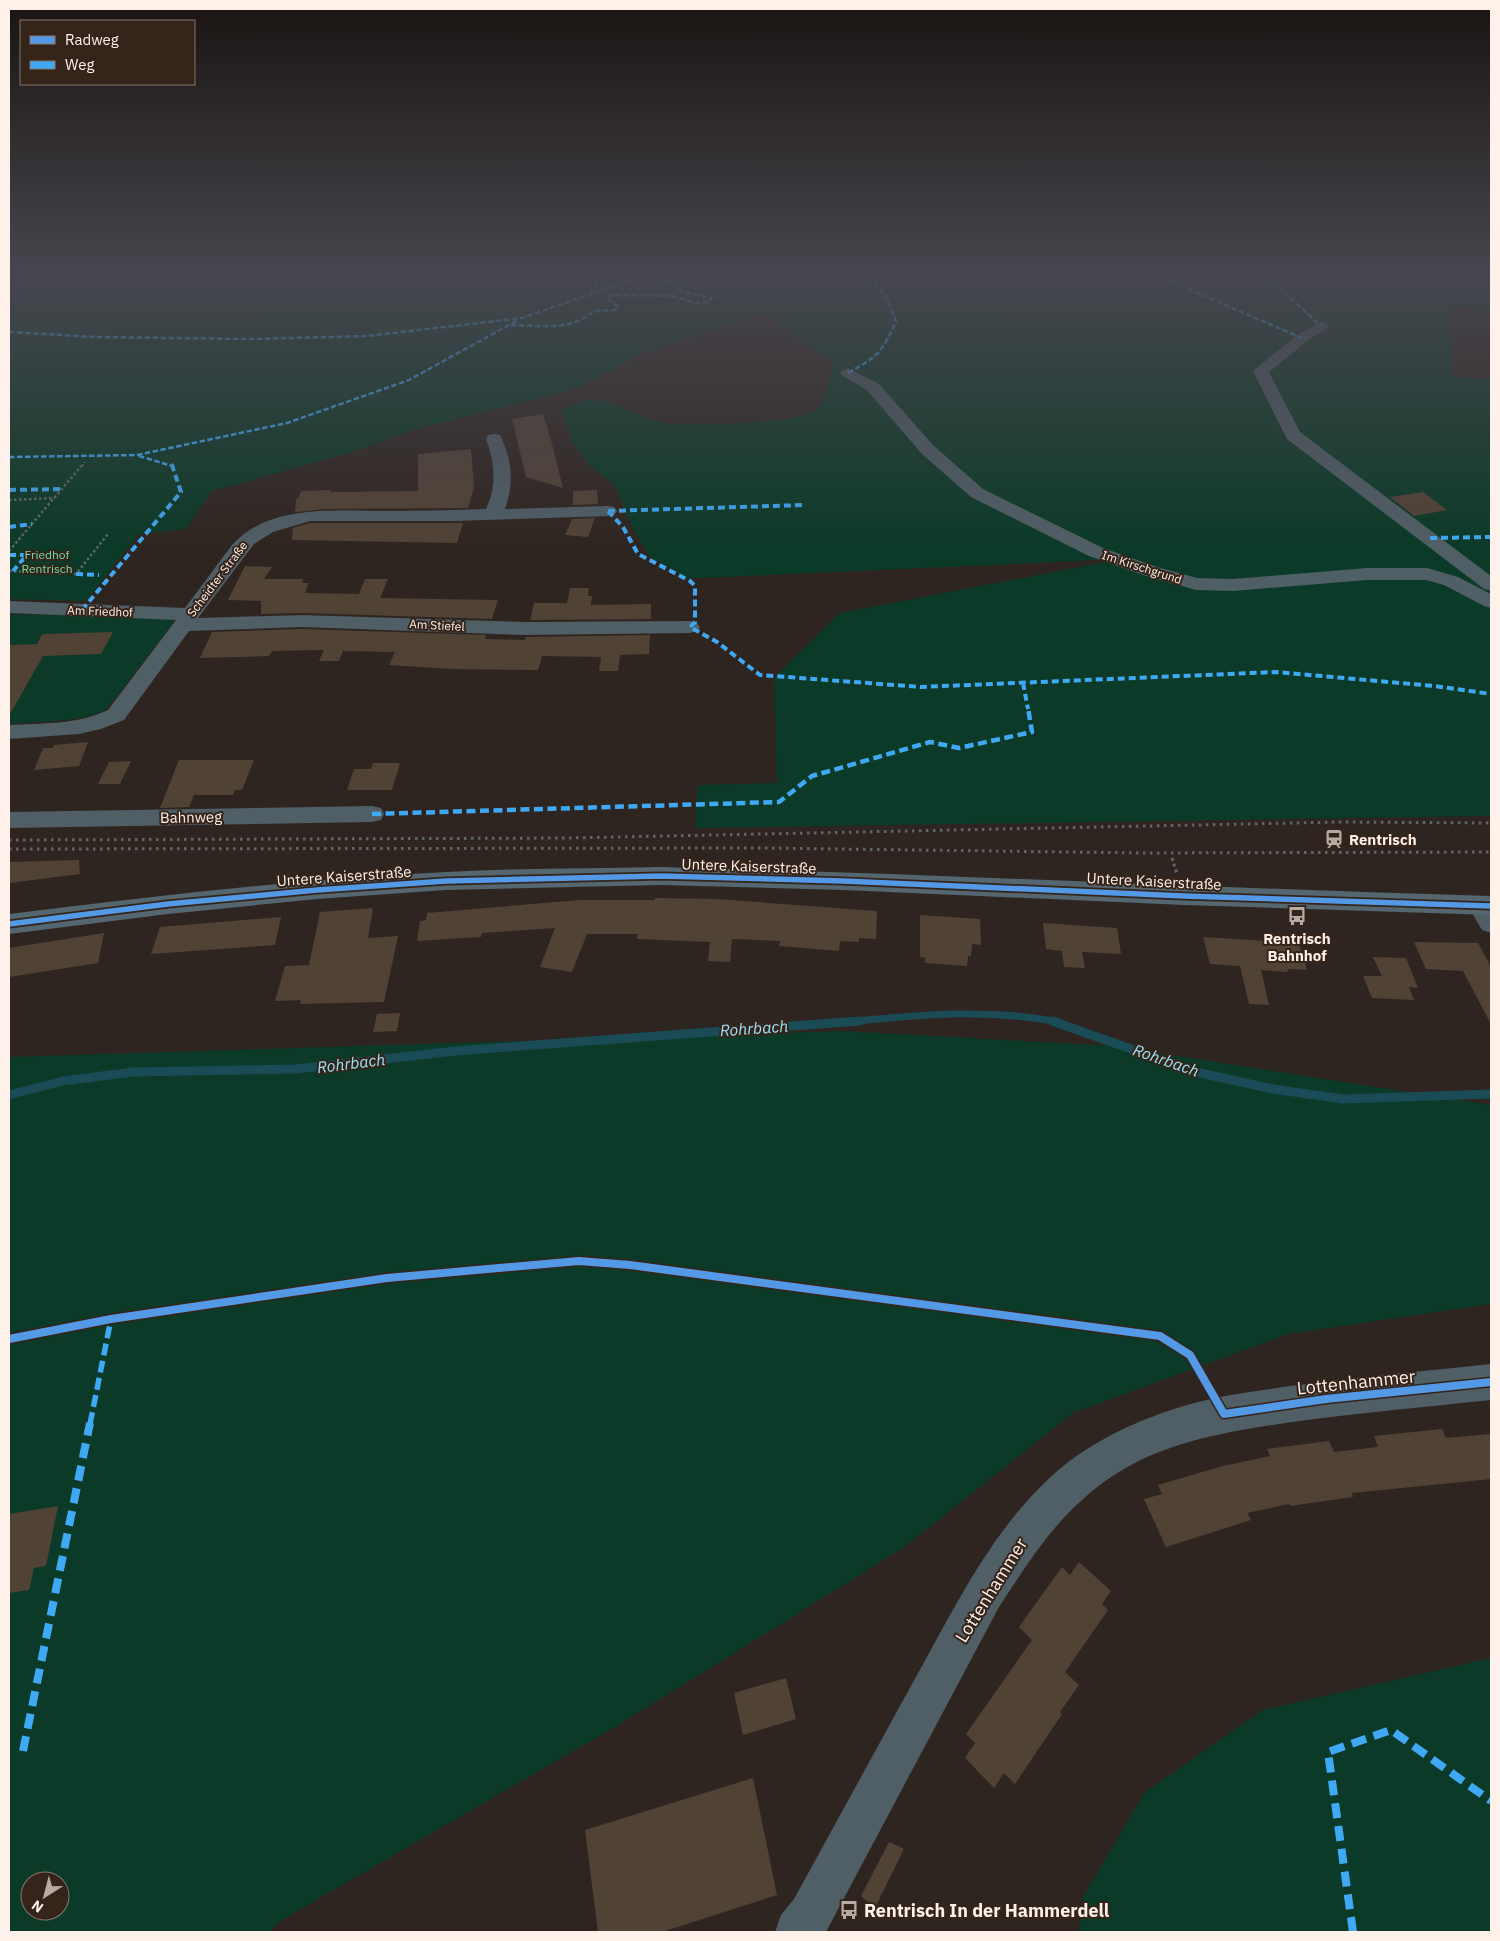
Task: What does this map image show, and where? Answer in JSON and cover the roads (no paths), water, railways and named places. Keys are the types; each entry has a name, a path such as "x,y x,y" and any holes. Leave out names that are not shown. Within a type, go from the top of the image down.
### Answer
{"main road":[{"name":"Untere Kaiserstraße","path":"9,924 148,906 317,890 446,881 661,876 843,880 1488,912"}],"street":[{"path":"1266,367 1261,371 1293,435 1491,585"},
{"name":"Im Kirschgrund","path":"848,373 873,387 928,450 977,493 1096,552 1150,571 1196,584 1233,585 1367,574 1427,574 1450,580 1491,602"},
{"path":"493,515 501,498 504,474 494,439"},
{"name":"Scheidter Straße","path":"9,732 92,725 106,721 116,715 247,540 257,532 279,522 310,516 493,515 608,511"},
{"name":"Am Friedhof","path":"9,607 187,619"},
{"name":"Am Stiefel","path":"187,619 219,622 321,622 503,628 690,627"},
{"name":"Bahnweg","path":"9,820 372,814"},
{"name":"Lottenhammer","path":"798,1932 815,1906 985,1593 1017,1543 1053,1501 1084,1474 1135,1443 1176,1426 1224,1414 1326,1399 1491,1382"}],"waterway":[{"name":"Rohrbach","path":"849,1022 927,1015 979,1014 1006,1015 1059,1022"},
{"name":"Rohrbach","path":"849,1022 860,1021"},
{"name":"Rohrbach","path":"1052,1021 1196,1072 1273,1089 1343,1099 1491,1094"},
{"name":"Rohrbach","path":"9,1095 63,1081 133,1072 296,1069 455,1051 849,1022"}],"railway":[{"path":"9,840 569,838 1340,822 1491,823"},
{"path":"9,849 761,848 1146,853 1491,852"}],"place":[{"name":"Rentrisch","path":"1334,839"},
{"name":"Rentrisch Bahnhof","path":"1297,916"},
{"name":"Rentrisch In der Hammerdell","path":"849,1910"}],"park label":[{"name":"Friedhof Rentrisch","path":"47,561"}]}
